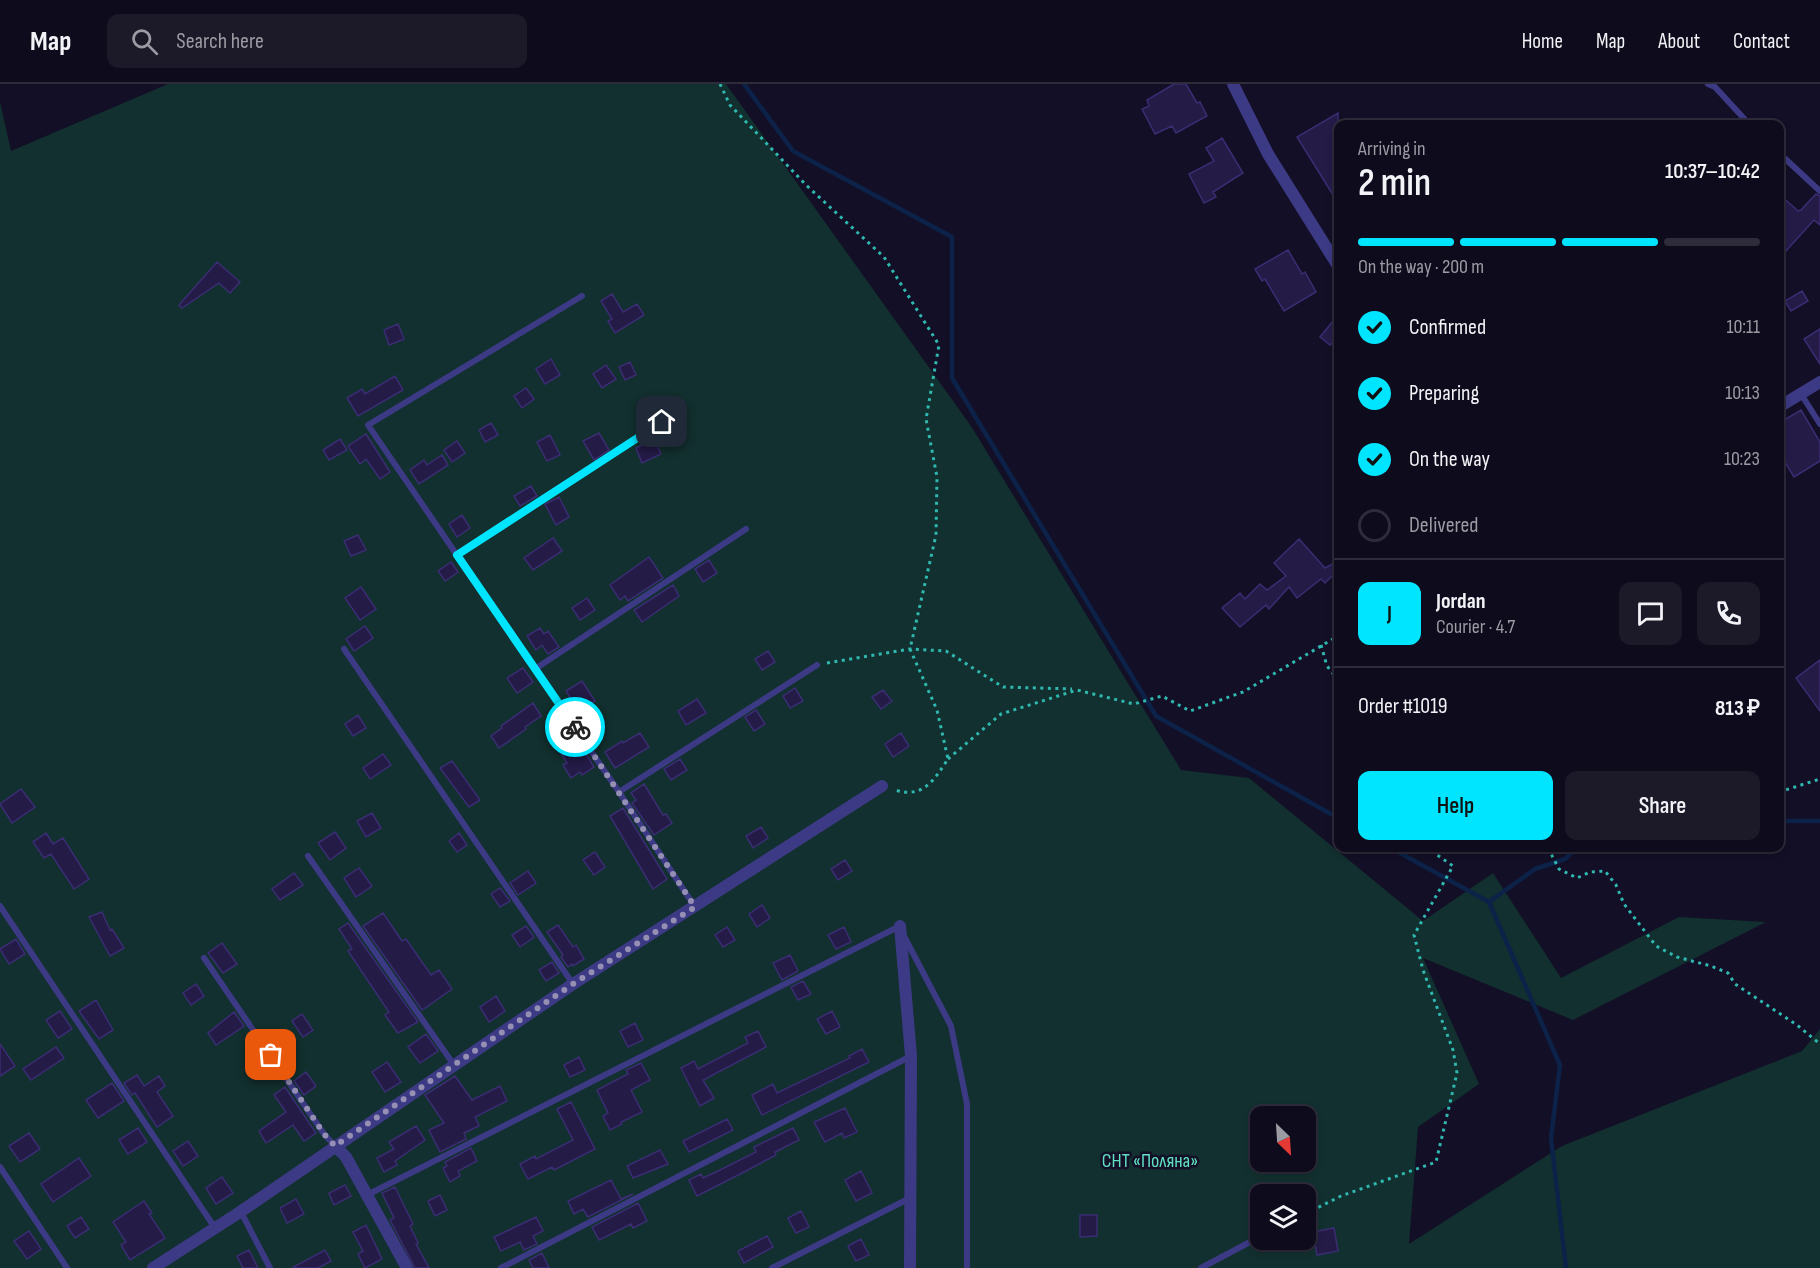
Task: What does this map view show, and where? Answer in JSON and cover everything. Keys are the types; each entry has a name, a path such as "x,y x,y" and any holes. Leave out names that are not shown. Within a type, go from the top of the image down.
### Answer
{"street":[{"path":"1233,84 1268,154 1334,260"},
{"path":"1784,404 1820,382"},
{"path":"153,1268 240,1212 573,984 882,786"},
{"path":"900,926 911,1056 910,1268"},
{"path":"335,1146 346,1157 407,1268"}],"lane":[{"path":"1708,84 1717,85 1746,120"},
{"path":"1784,158 1820,191"},
{"path":"582,296 368,425 695,907"},
{"path":"1801,394 1820,424"},
{"path":"457,555 662,422"},
{"path":"535,669 746,529"},
{"path":"344,649 573,984"},
{"path":"619,792 817,664"},
{"path":"308,856 454,1066"},
{"path":"0,906 215,1228"},
{"path":"367,1195 900,926 951,1026 967,1104 967,1268"},
{"path":"204,958 324,1134 335,1146"},
{"path":"501,1268 911,1056"},
{"path":"0,1167 67,1268"},
{"path":"772,1268 912,1197"},
{"path":"240,1212 270,1268"},
{"path":"1202,1268 1250,1242"}],"path":[{"path":"720,84 730,105 806,185 884,257 939,345 926,419 937,477 936,535 910,649 937,710 948,759"},
{"path":"817,664 910,649 946,651 1003,687 1077,690 1134,704 1162,696 1190,711 1243,692 1334,638"},
{"path":"1321,645 1328,666 1334,674"},
{"path":"882,786 907,794 931,784 948,759 1001,714 1077,690"},
{"path":"1784,790 1820,779"},
{"path":"1316,1208 1341,1196 1436,1162 1457,1073 1453,1050 1423,970 1414,935 1453,866 1433,852"},
{"path":"1550,852 1559,869 1577,878 1590,872 1605,871 1616,885 1624,904 1656,946 1677,957 1728,973 1735,984 1797,1025 1820,1044"}],"green space":[{"name":"СНТ «Поляна»","path":"168,84 726,84 971,426 1181,770 1249,778 1334,848 1334,852 1339,852 1423,921 1493,873 1561,978 1679,917 1766,922 1573,1020 1423,958 1479,1084 1418,1127 1409,1244 1562,1146 1802,1051 1820,1029 1820,1268 0,1268 0,102 11,151"}],"building":[{"path":"1174,84 1186,84 1197,103 1200,102 1207,116 1176,133 1172,126 1155,134 1142,109 1149,106 1147,100"},
{"path":"1338,113 1338,120 1334,120 1334,197 1297,137"},
{"path":"1222,138 1243,173 1213,192 1216,197 1204,203 1189,174 1214,161 1206,148"},
{"path":"1816,194 1820,196 1820,225 1814,220 1785,252 1784,198 1798,211"},
{"path":"1288,250 1302,274 1305,272 1316,292 1284,311 1265,279 1262,281 1255,269"},
{"path":"217,262 240,282 230,293 219,283 182,308 179,305"},
{"path":"1802,291 1808,301 1791,311 1785,301"},
{"path":"612,294 623,312 637,304 644,315 615,333 608,321 612,319 601,301"},
{"path":"1334,320 1334,345 1332,343 1330,345 1320,337"},
{"path":"398,324 404,339 389,345 384,330"},
{"path":"1820,329 1820,364 1804,339"},
{"path":"551,359 560,375 545,384 536,369"},
{"path":"630,362 636,375 625,380 619,367"},
{"path":"606,365 616,379 602,388 593,374"},
{"path":"395,376 403,390 358,416 347,398 362,389 365,394"},
{"path":"526,388 534,399 522,408 514,396"},
{"path":"1801,410 1820,442 1820,461 1794,477 1784,460 1784,420"},
{"path":"491,423 498,435 485,442 479,430"},
{"path":"599,433 609,450 594,460 583,441"},
{"path":"366,434 390,472 380,479 366,459 360,464 348,446"},
{"path":"550,435 560,455 547,461 537,442"},
{"path":"340,439 347,450 329,460 323,450"},
{"path":"654,439 661,454 642,463 636,448"},
{"path":"457,441 465,453 452,462 444,450"},
{"path":"442,455 448,465 419,484 410,470 424,460 427,465"},
{"path":"531,486 537,496 520,506 514,496"},
{"path":"559,497 569,517 556,525 545,504"},
{"path":"462,515 470,528 457,537 449,524"},
{"path":"358,535 366,550 351,556 344,541"},
{"path":"553,538 562,551 533,570 524,558"},
{"path":"1299,539 1325,568 1334,563 1334,574 1325,583 1321,579 1297,598 1289,587 1269,609 1266,605 1240,627 1222,608 1240,593 1245,599 1260,584 1267,590 1286,576 1274,563"},
{"path":"649,557 663,578 628,601 625,596 620,600 610,585"},
{"path":"709,560 717,573 703,582 695,569"},
{"path":"451,562 458,572 445,581 438,571"},
{"path":"673,585 679,596 642,622 634,610"},
{"path":"361,587 376,609 360,620 345,598"},
{"path":"587,598 595,610 580,620 572,608"},
{"path":"365,626 373,638 354,651 346,639"},
{"path":"540,628 544,634 548,631 559,647 548,654 542,645 536,650 527,636"},
{"path":"768,651 775,662 762,670 755,659"},
{"path":"1820,660 1820,711 1796,678"},
{"path":"523,668 533,682 517,693 507,678"},
{"path":"582,681 595,701 579,711 566,691"},
{"path":"795,688 803,701 790,708 783,696"},
{"path":"883,690 892,701 881,709 872,697"},
{"path":"697,699 706,713 686,725 678,711"},
{"path":"533,703 541,716 499,748 491,736"},
{"path":"756,710 765,724 754,731 745,717"},
{"path":"358,715 366,728 353,736 345,724"},
{"path":"640,733 649,747 615,768 605,752"},
{"path":"901,733 909,746 893,757 885,744"},
{"path":"564,736 576,754 583,749 594,767 582,775 580,772 571,778 563,765 567,763 554,742"},
{"path":"383,754 391,765 370,779 363,768"},
{"path":"680,759 687,770 671,780 664,769"},
{"path":"452,761 480,800 469,807 440,768"},
{"path":"644,784 663,815 666,814 672,823 654,835 632,803 636,800 631,793"},
{"path":"21,789 35,807 12,823 0,804"},
{"path":"623,808 667,879 653,889 610,816"},
{"path":"372,813 381,828 366,837 357,821"},
{"path":"761,827 768,838 753,848 746,836"},
{"path":"335,832 346,848 330,860 318,843"},
{"path":"46,833 53,844 63,838 89,879 74,889 51,854 44,858 33,842"},
{"path":"459,833 467,845 457,852 449,841"},
{"path":"595,852 605,867 594,875 583,860"},
{"path":"845,860 852,871 838,880 831,869"},
{"path":"359,868 372,886 356,897 344,878"},
{"path":"528,871 536,883 518,895 510,883"},
{"path":"294,873 303,885 280,900 272,889"},
{"path":"500,888 510,901 500,907 491,894"},
{"path":"762,905 770,918 757,927 749,914"},
{"path":"102,912 110,930 112,929 124,948 110,956 89,917"},
{"path":"383,913 402,941 406,939 431,975 439,970 452,989 422,1010 363,926"},
{"path":"348,923 418,1022 398,1033 385,1015 389,1012 348,951 352,949 339,929"},
{"path":"558,925 573,947 576,945 584,959 573,966 572,964 568,967 561,957 563,955 547,932"},
{"path":"526,926 534,937 520,947 512,935"},
{"path":"727,927 735,940 723,947 715,935"},
{"path":"844,927 851,942 836,949 828,935"},
{"path":"16,939 25,954 9,964 0,949"},
{"path":"222,943 237,964 223,973 208,953"},
{"path":"790,955 798,971 782,980 773,963"},
{"path":"552,962 559,973 546,981 539,970"},
{"path":"803,981 811,994 798,1000 791,987"},
{"path":"196,984 204,996 191,1005 183,993"},
{"path":"496,996 505,1011 489,1022 480,1007"},
{"path":"96,1000 113,1030 99,1039 79,1011"},
{"path":"60,1011 72,1029 58,1038 46,1020"},
{"path":"832,1011 840,1027 826,1034 817,1019"},
{"path":"234,1012 244,1026 216,1045 208,1033"},
{"path":"302,1014 313,1030 303,1037 292,1021"},
{"path":"635,1023 643,1040 628,1047 620,1031"},
{"path":"758,1031 766,1047 703,1080 714,1098 700,1106 681,1068 694,1061 698,1069 748,1043 745,1037"},
{"path":"426,1034 438,1051 420,1063 408,1047"},
{"path":"0,1044 15,1066 0,1076"},
{"path":"56,1047 64,1058 31,1080 23,1069"},
{"path":"862,1049 869,1062 762,1115 752,1095 773,1084 777,1093 850,1058 849,1056"},
{"path":"579,1057 585,1070 570,1077 564,1065"},
{"path":"387,1062 401,1082 385,1092 372,1072"},
{"path":"641,1063 650,1080 631,1090 642,1112 610,1130 603,1116 608,1113 597,1090 628,1074 626,1070"},
{"path":"306,1072 316,1086 304,1095 294,1081"},
{"path":"137,1075 144,1086 159,1076 165,1086 157,1092 173,1116 157,1127 135,1093 132,1095 124,1083"},
{"path":"455,1076 472,1100 500,1086 507,1101 475,1117 479,1126 464,1133 466,1139 440,1152 429,1130 444,1123 425,1095"},
{"path":"112,1083 124,1101 98,1118 86,1100"},
{"path":"285,1087 316,1133 304,1141 293,1125 266,1143 259,1131 286,1112 274,1095"},
{"path":"571,1102 595,1149 554,1170 552,1167 528,1179 520,1164 535,1156 536,1159 573,1140 557,1109"},
{"path":"845,1108 857,1132 844,1138 842,1133 825,1142 814,1122"},
{"path":"727,1119 733,1130 689,1152 683,1141"},
{"path":"416,1126 425,1140 395,1161 397,1165 384,1172 377,1158 394,1149 389,1142"},
{"path":"138,1128 147,1142 128,1154 119,1140"},
{"path":"793,1128 799,1140 775,1152 776,1155 697,1196 689,1180 701,1174 703,1178 756,1152 754,1147"},
{"path":"29,1133 40,1149 20,1162 9,1146"},
{"path":"188,1141 198,1156 183,1166 173,1151"},
{"path":"471,1148 477,1161 458,1171 460,1176 450,1182 443,1168 447,1166 445,1162"},
{"path":"660,1150 668,1164 633,1178 627,1166"},
{"path":"79,1158 91,1176 53,1202 41,1184"},
{"path":"861,1171 872,1193 856,1201 845,1180"},
{"path":"222,1177 233,1193 216,1204 206,1188"},
{"path":"611,1180 621,1199 633,1194 588,1217 583,1209 574,1214 568,1201"},
{"path":"345,1185 351,1196 334,1205 329,1193"},
{"path":"395,1187 413,1224 410,1226 418,1243 416,1244 429,1268 415,1268 390,1220 394,1218 382,1193"},
{"path":"440,1195 447,1210 435,1216 428,1201"},
{"path":"296,1199 304,1214 287,1223 280,1208"},
{"path":"144,1201 152,1213 149,1214 165,1238 130,1260 121,1245 126,1242 113,1222"},
{"path":"638,1203 647,1221 633,1228 631,1224 599,1240 592,1227"},
{"path":"801,1211 809,1227 796,1233 788,1218"},
{"path":"1080,1215 1097,1215 1097,1236 1080,1237"},
{"path":"81,1217 89,1229 75,1238 67,1226"},
{"path":"536,1217 543,1231 533,1236 537,1244 524,1250 520,1242 501,1251 494,1237"},
{"path":"366,1225 382,1259 365,1268 358,1254 363,1251 353,1232"},
{"path":"1334,1228 1338,1251 1317,1255 1316,1231"},
{"path":"29,1231 41,1249 27,1259 14,1241"},
{"path":"767,1236 773,1247 744,1263 738,1251"},
{"path":"861,1239 869,1255 856,1261 848,1246"},
{"path":"249,1250 258,1268 243,1268 237,1256"},
{"path":"325,1250 331,1261 318,1268 292,1268"},
{"path":"542,1253 549,1268 533,1268 529,1260"}],"waterway":[{"path":"744,84 793,151 952,237 952,378 1156,716 1334,816"},
{"path":"1784,821 1820,821"},
{"path":"1398,852 1489,902 1560,1065 1551,1138 1566,1268"},
{"path":"1489,902 1535,869 1565,859 1573,852"}],"way so far":[{"path":"271,1055 324,1134 335,1146 573,984 695,907 575,727"}],"route":[{"path":"575,727 457,555 662,422"}]}
